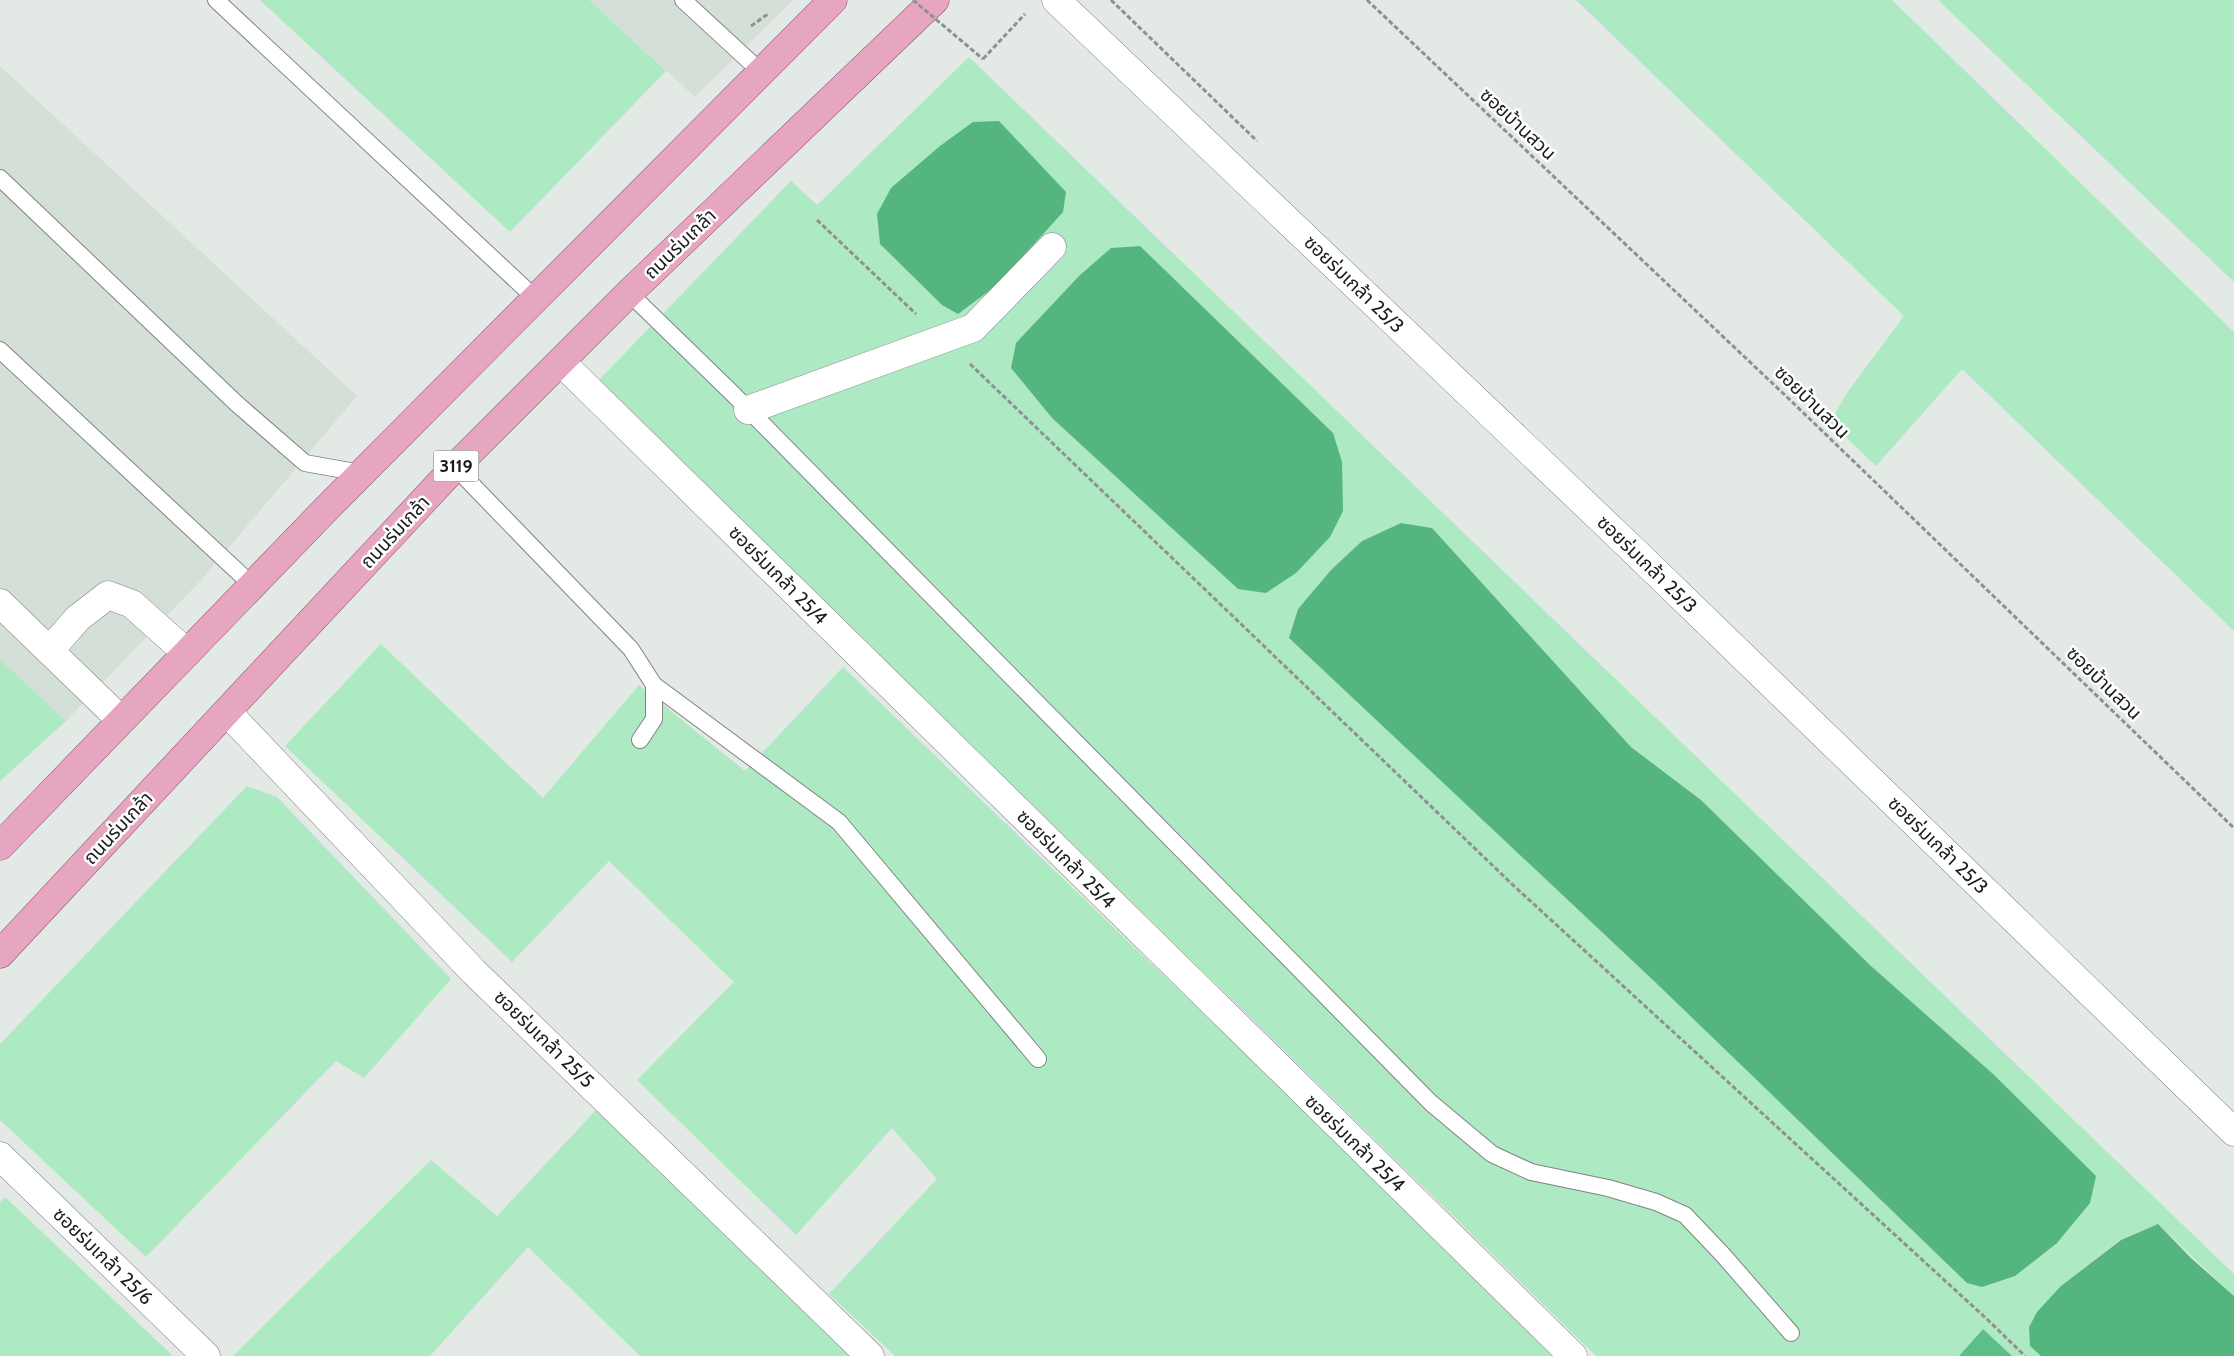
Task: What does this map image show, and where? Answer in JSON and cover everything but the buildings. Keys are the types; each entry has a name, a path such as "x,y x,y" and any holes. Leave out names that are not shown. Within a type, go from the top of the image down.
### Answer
{"main road":[{"path":"0,846 361,473 832,0"},
{"name":"ถนนร่มเกล้า","path":"0,954 455,467 630,293 935,0"}],"street":[{"name":"ซอยร่มเกล้า 25/3","path":"1056,0 1614,532 2234,1132"},
{"path":"748,410 973,328 1052,248"},
{"name":"ซอยร่มเกล้า 25/4","path":"560,362 1573,1356"},
{"path":"50,650 78,618 108,595 132,604 187,653"},
{"path":"0,603 120,720"},
{"name":"ซอยร่มเกล้า 25/5","path":"227,712 474,972 870,1356"},
{"name":"ซอยร่มเกล้า 25/6","path":"0,1156 206,1356"}],"lane":[{"path":"216,0 535,298"},
{"path":"683,0 760,71"},
{"path":"0,178 237,404 305,463 361,473"},
{"path":"630,293 748,410 1431,1103 1492,1154 1531,1172 1608,1188 1656,1202 1685,1215 1723,1255 1791,1333"},
{"path":"0,350 253,586"},
{"path":"455,467 631,649 654,685 839,822 1038,1059"},
{"path":"640,740 654,719 654,685"}],"path":[{"path":"913,0 983,59 1026,13"},
{"name":"ซอยบ้านสวน","path":"1367,0 1796,405 2234,828"},
{"path":"729,42 772,11"},
{"path":"816,220 943,339 1514,886 1990,1321 2025,1356"}],"shaded area":[{"path":"260,0 589,0 666,71 510,232"},
{"path":"589,0 793,0 695,97"},
{"path":"1576,0 1892,0 2234,332 2234,631 1962,369 1876,466 1830,422 1849,390 1904,316"},
{"path":"1938,0 2234,0 2234,282"},
{"path":"969,57 2234,1274 2234,1296 2158,1224 2120,1240 2061,1286 2030,1345 2041,1356 2012,1356 1983,1329 1959,1356 1596,1356 599,380 791,181 817,205","holes":["880,244 997,285 942,305","1140,246 1238,589 1052,418 1011,368 1080,275 1111,248","1401,523 1432,528 1631,747 1701,800 1871,966 1992,1073 1982,1287 1967,1283 1655,982 1289,638 1298,609 1331,570 1362,541"]},
{"path":"0,66 357,396 204,577 66,721 0,661"},
{"path":"999,121 1066,192 1063,212 997,285 958,314 942,305 880,244 877,214 891,188 940,146 973,122"},
{"path":"1140,246 1333,433 1342,462 1343,511 1330,537 1296,573 1266,593 1238,589 1052,418 1011,368 1016,343 1080,275 1111,248"},
{"path":"1401,523 1432,528 1631,747 1701,800 1871,966 1992,1073 2096,1176 2090,1203 2057,1243 2015,1276 1982,1287 1967,1283 1655,982 1289,638 1298,609 1331,570 1362,541"},
{"path":"381,644 543,798 639,685 745,771 843,667 1290,1097 1553,1356 895,1356 829,1294 937,1179 892,1128 796,1235 637,1080 734,982 609,861 512,962 285,746"},
{"path":"0,660 66,721 0,781"},
{"path":"247,786 277,797 451,979 364,1078 336,1061 146,1257 0,1120 0,1044"},
{"path":"596,1110 852,1356 640,1356 528,1247 430,1356 233,1356 431,1160 497,1216"},
{"path":"5,1197 173,1356 0,1356 0,1202"},
{"path":"2158,1224 2191,1258 2234,1296 2234,1356 2041,1356 2030,1346 2029,1327 2037,1312 2061,1286 2121,1240"},
{"path":"1983,1329 2012,1356 1959,1356"}]}
